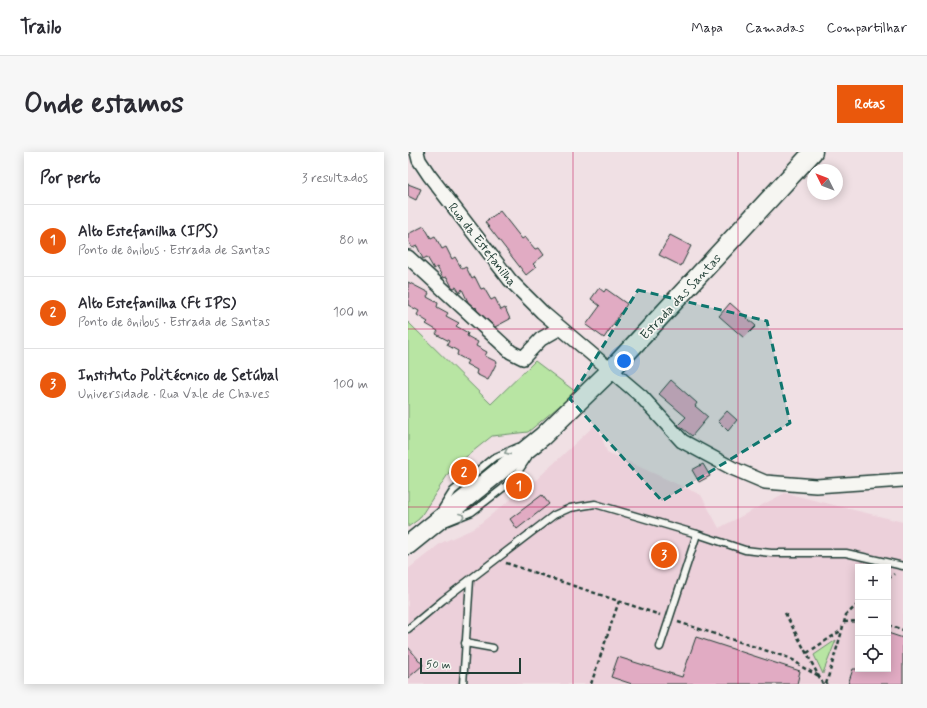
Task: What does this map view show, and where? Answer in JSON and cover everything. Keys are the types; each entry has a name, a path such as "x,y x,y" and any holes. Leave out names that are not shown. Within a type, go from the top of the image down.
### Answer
{"main road":[{"name":"Estrada das Santas","path":"408,545 543,436 610,371 813,152"}],"street":[{"name":"Rua da Estefanilha","path":"417,152 429,175 510,280 560,328 641,396 682,441 732,468 765,482 816,486 903,480"},
{"path":"408,256 511,352 522,358 541,339 560,328"}],"lane":[{"path":"408,629 554,515 570,508 595,504 698,534 745,550 771,553 846,552 903,566"},
{"path":"660,646 698,534"},
{"path":"463,684 470,580"},
{"path":"465,643 493,648"}],"path":[{"path":"496,559 670,619 796,660 802,667 819,676"},
{"path":"591,684 619,601"},
{"path":"825,684 846,615 855,607"},
{"path":"785,613 819,676 825,684"},
{"path":"844,622 855,621"},
{"path":"891,626 903,630"},
{"path":"807,653 842,630"}],"highlighted area":[{"path":"638,290 767,321 790,423 662,501 570,399"}],"shaded area":[{"path":"597,423 607,452 701,495 719,528 785,493 903,522 903,684 408,684 408,569 441,543 473,529 537,479"}],"green space":[{"path":"408,322 491,404 535,361 576,392 528,432 492,436 452,468 419,519 408,527"},
{"path":"836,640 823,673 823,674 814,655"}],"building":[{"path":"408,184 421,189 416,200 408,196"},
{"path":"500,211 522,239 525,237 535,249 539,248 544,255 533,264 536,267 526,275 485,222"},
{"path":"424,226 431,238 435,236 442,249 446,247 452,259 455,257 462,269 466,267 472,279 475,277 481,289 484,288 491,300 495,298 501,310 505,308 510,319 495,327 477,310 476,307 475,308 468,302 462,289 460,293 456,287 452,287 447,277 443,278 437,267 434,269 427,257 423,259 417,246 412,248 408,240 408,234"},
{"path":"670,235 691,246 681,266 659,255"},
{"path":"408,282 429,293 427,297 438,303 437,307 448,313 446,316 459,323 456,326 468,333 467,336 478,342 476,346 487,352 485,356 497,362 488,380 476,374 477,370 466,364 468,361 457,355 458,351 447,345 449,341 436,334 438,331 426,324 428,322 417,315 419,311 408,305"},
{"path":"599,288 604,292 606,289 627,304 604,338 586,325 600,306 591,299"},
{"path":"730,303 756,326 744,338 719,316"},
{"path":"671,380 697,403 695,406 708,417 692,436 678,425 686,417 659,394"},
{"path":"727,411 737,420 728,431 718,421"},
{"path":"703,464 710,476 699,482 692,470"},
{"path":"542,495 549,504 517,529 510,519"},
{"path":"891,634 903,638 903,684 848,684 853,669 855,669 855,672 891,672"},
{"path":"696,637 800,671 797,684 632,684 611,677 618,657 682,677"},
{"path":"408,647 423,665 408,678"}],"place":[{"name":"Alto Estefanilha (Ft IPS)","path":"464,472"},
{"name":"Alto Estefanilha (IPS)","path":"519,486"},
{"name":"Instituto Politécnico de Setúbal","path":"664,555"}]}
